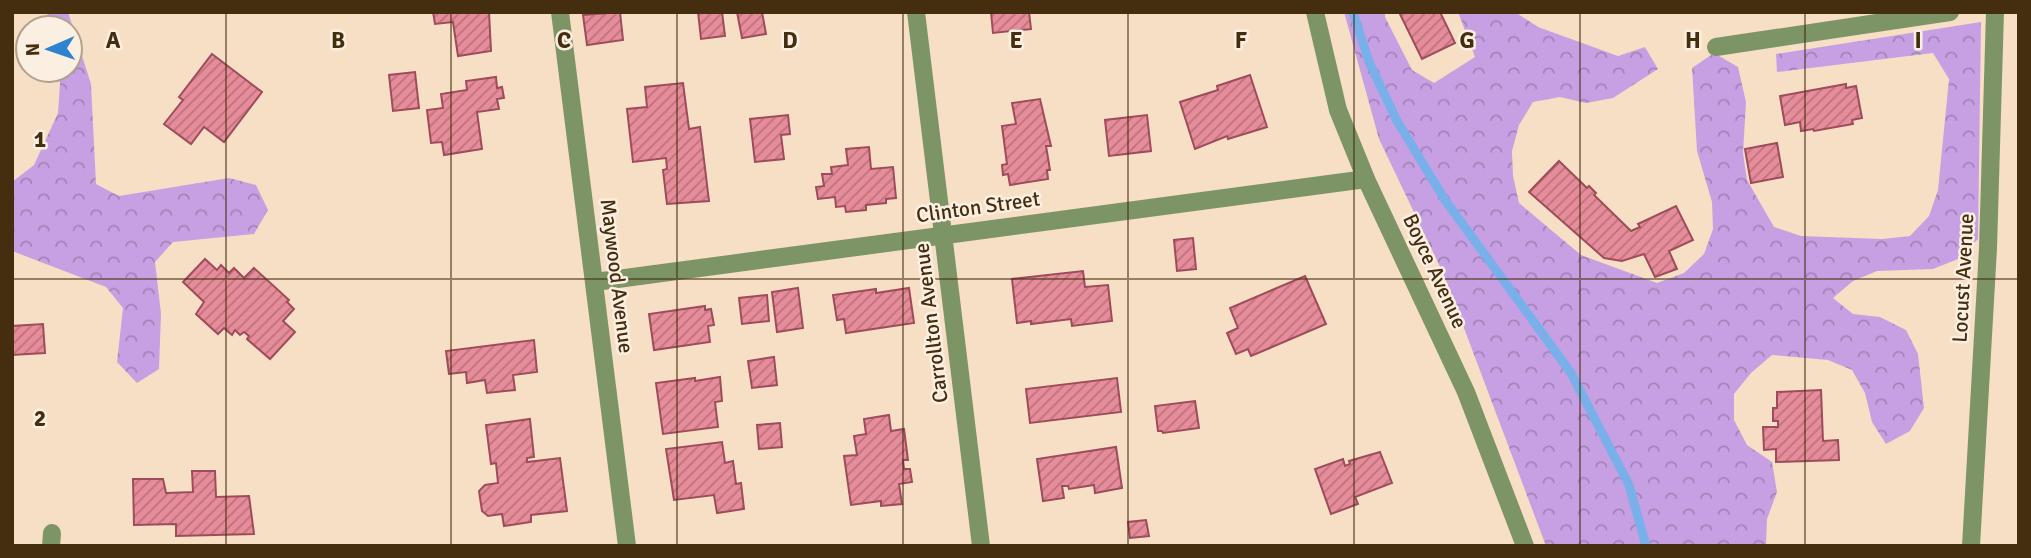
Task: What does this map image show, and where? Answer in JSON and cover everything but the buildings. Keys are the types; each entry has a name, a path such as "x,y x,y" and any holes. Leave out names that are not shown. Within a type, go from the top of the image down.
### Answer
{"street":[{"name":"Maywood Avenue","path":"560,12 627,546"},
{"name":"Carrollton Avenue","path":"916,12 981,546"},
{"name":"Boyce Avenue","path":"1315,12 1338,110 1366,178 1466,392 1525,546"},
{"path":"1716,47 1950,12"},
{"name":"Locust Avenue","path":"1971,546 1989,248 1995,12"},
{"name":"Clinton Street","path":"595,282 1366,178"}],"green space":[{"path":"47,12 69,14 47,14"},
{"path":"1344,12 1385,12 1385,17 1412,70 1434,83 1475,57 1458,12 1515,12 1538,27 1618,56 1645,47 1658,69 1613,98 1586,103 1560,97 1533,102 1519,125 1512,151 1513,176 1519,203 1581,255 1657,283 1684,273 1704,254 1713,229 1712,202 1697,151 1692,68 1714,53 1738,67 1746,102 1743,153 1747,180 1774,227 1801,236 1882,239 1910,236 1929,216 1938,190 1949,79 1933,53 1777,72 1776,54 1981,22 1978,239 1958,259 1933,269 1877,271 1853,281 1833,298 1853,314 1880,317 1906,330 1918,354 1924,408 1910,431 1886,444 1872,422 1865,393 1852,370 1828,360 1772,355 1751,373 1734,394 1734,420 1747,445 1772,462 1777,492 1767,519 1766,546 1546,546 1444,275 1379,139"},
{"path":"84,62 91,84 96,184 119,196 229,178 256,185 268,210 254,234 173,242 155,262 161,314 159,369 137,383 117,362 123,308 106,287 12,251 12,182 34,165 58,113 60,84 84,84"}],"waterway":[{"path":"1353,12 1369,62 1397,121 1445,200 1571,373 1629,485 1646,546"}]}
